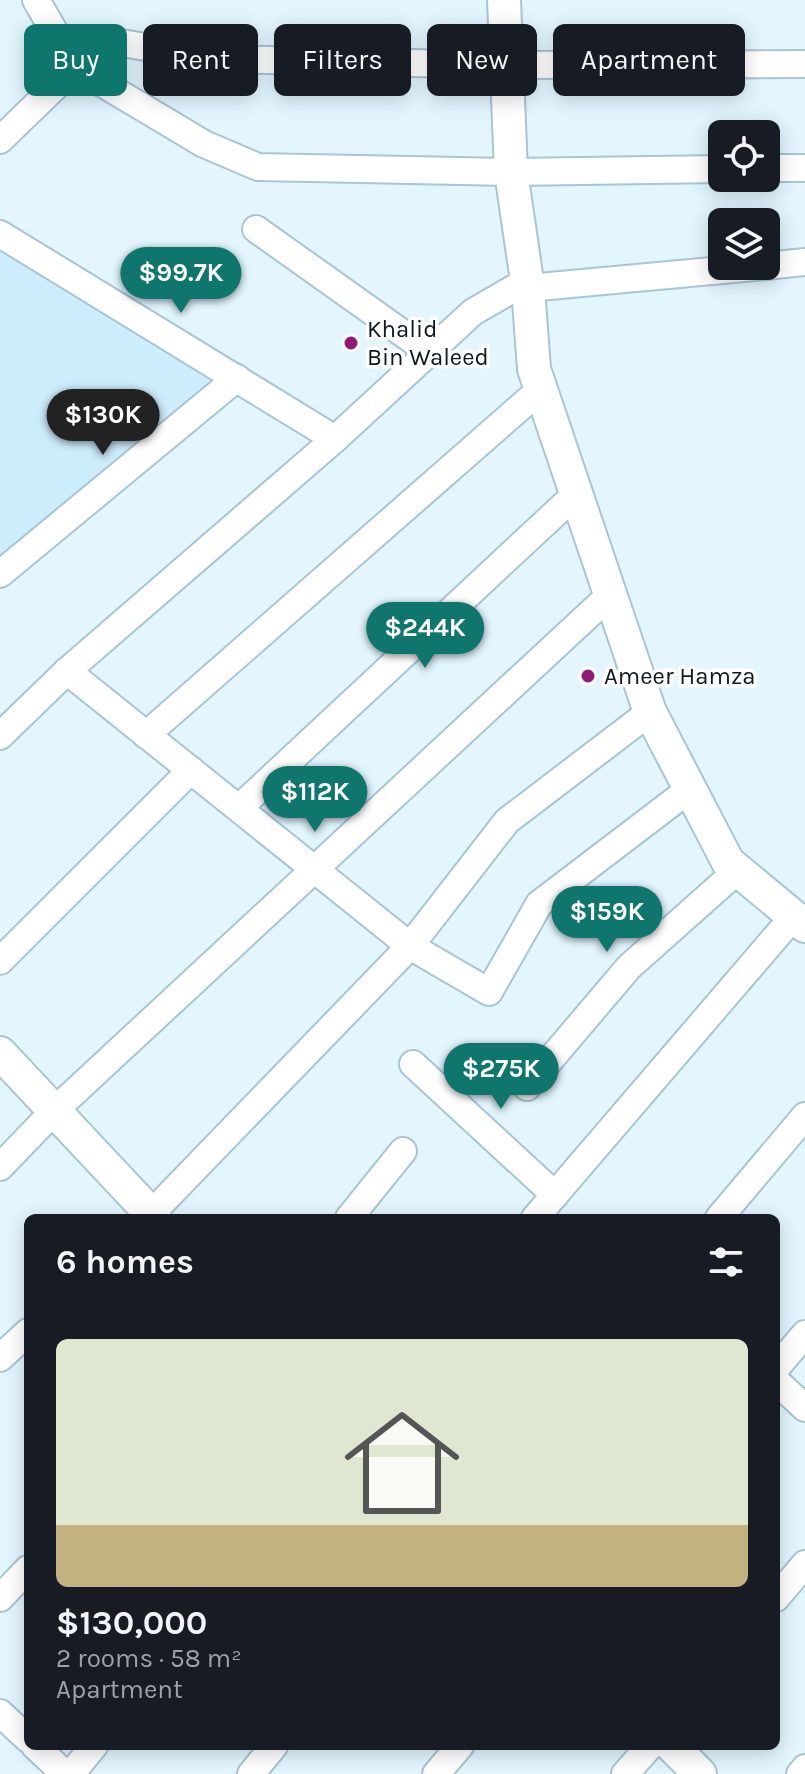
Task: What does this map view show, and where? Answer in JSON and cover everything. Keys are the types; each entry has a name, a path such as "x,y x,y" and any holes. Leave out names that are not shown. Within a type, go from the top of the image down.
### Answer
{"street":[{"path":"36,0 50,24"},
{"path":"504,0 505,24"},
{"path":"127,44 220,59 427,63"},
{"path":"537,65 805,64"},
{"path":"0,140 45,96"},
{"path":"124,96 204,144 258,167 511,172 708,169"},
{"path":"508,96 511,172 527,285 534,369 650,712 728,862 799,921 538,1214"},
{"path":"780,168 805,168"},
{"path":"256,229 429,352"},
{"path":"0,234 335,439"},
{"path":"780,265 805,262"},
{"path":"0,736 67,671 335,439 473,312 527,285 708,271"},
{"path":"0,574 237,378"},
{"path":"146,735 541,389"},
{"path":"239,808 576,494"},
{"path":"0,1167 54,1111 610,595"},
{"path":"67,671 410,946 489,992 539,904 690,789"},
{"path":"154,1214 410,946 507,821 650,712"},
{"path":"0,961 191,770"},
{"path":"527,1087 629,967 738,870"},
{"path":"0,1053 148,1214"},
{"path":"413,1064 555,1195"},
{"path":"722,1214 805,1116"},
{"path":"352,1214 403,1151"},
{"path":"780,1363 805,1334"},
{"path":"0,1358 24,1336"},
{"path":"780,1385 805,1408"},
{"path":"780,1593 805,1564"},
{"path":"0,1598 24,1573"},
{"path":"0,1713 24,1735"},
{"path":"40,1750 68,1774 90,1750"},
{"path":"251,1774 271,1750"},
{"path":"436,1774 457,1750"},
{"path":"625,1774 646,1750"},
{"path":"676,1750 700,1774"},
{"path":"800,1774 805,1768"}],"shaded area":[{"path":"0,234 237,378 0,574"}],"place":[{"name":"Khalid Bin Waleed","path":"351,343"},
{"name":"Ameer Hamza","path":"588,676"}]}
